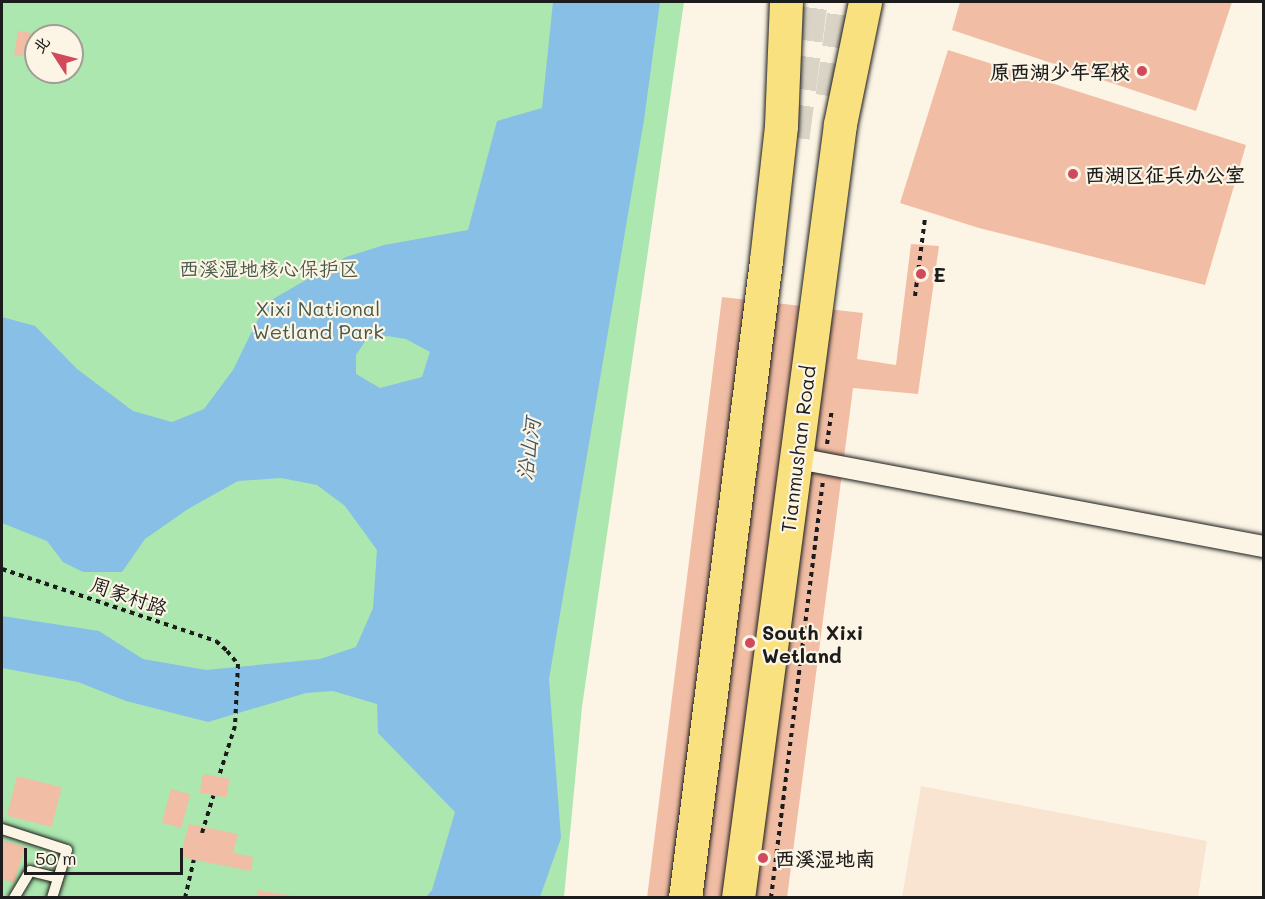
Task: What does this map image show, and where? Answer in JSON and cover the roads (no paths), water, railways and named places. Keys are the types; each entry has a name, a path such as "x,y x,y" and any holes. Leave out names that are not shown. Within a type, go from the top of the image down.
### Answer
{"main road":[{"path":"685,897 766,260 781,126 786,2"},
{"name":"Tianmushan Road","path":"738,897 840,124 865,2"}],"street":[{"path":"797,458 1263,546"}],"lane":[{"path":"2,829 67,850 52,897"},
{"path":"14,897 30,871 58,878"}],"water":[{"name":"沿山河","path":"553,2 660,2 644,120 549,679 561,838 540,897 426,897 432,890 455,812 378,733 377,704 333,691 306,693 208,722 126,701 78,682 2,668 2,616 99,631 143,659 206,670 320,659 356,647 373,608 377,550 345,506 317,485 281,478 238,481 188,509 145,539 122,572 83,572 63,562 47,541 2,523 2,317 35,326 77,369 133,411 172,422 204,409 233,370 266,303 346,257 384,245 468,230 497,121 542,108","holes":["387,336 406,339 430,352 422,377 380,388 356,374 356,355 366,340"]}],"tunnel":[{"path":"793,137 811,2"},
{"path":"832,96 845,2"}],"place":[{"name":"原西湖少年军校","path":"1142,71"},
{"name":"西湖区征兵办公室","path":"1073,174"},
{"name":"E","path":"921,274"},
{"name":"South Xixi Wetland","path":"750,643"},
{"name":"西溪湿地南","path":"763,858"}],"park label":[{"name":"西溪湿地核心保护区","path":"269,268"},
{"name":"Xixi National Wetland Park","path":"318,320"}]}
